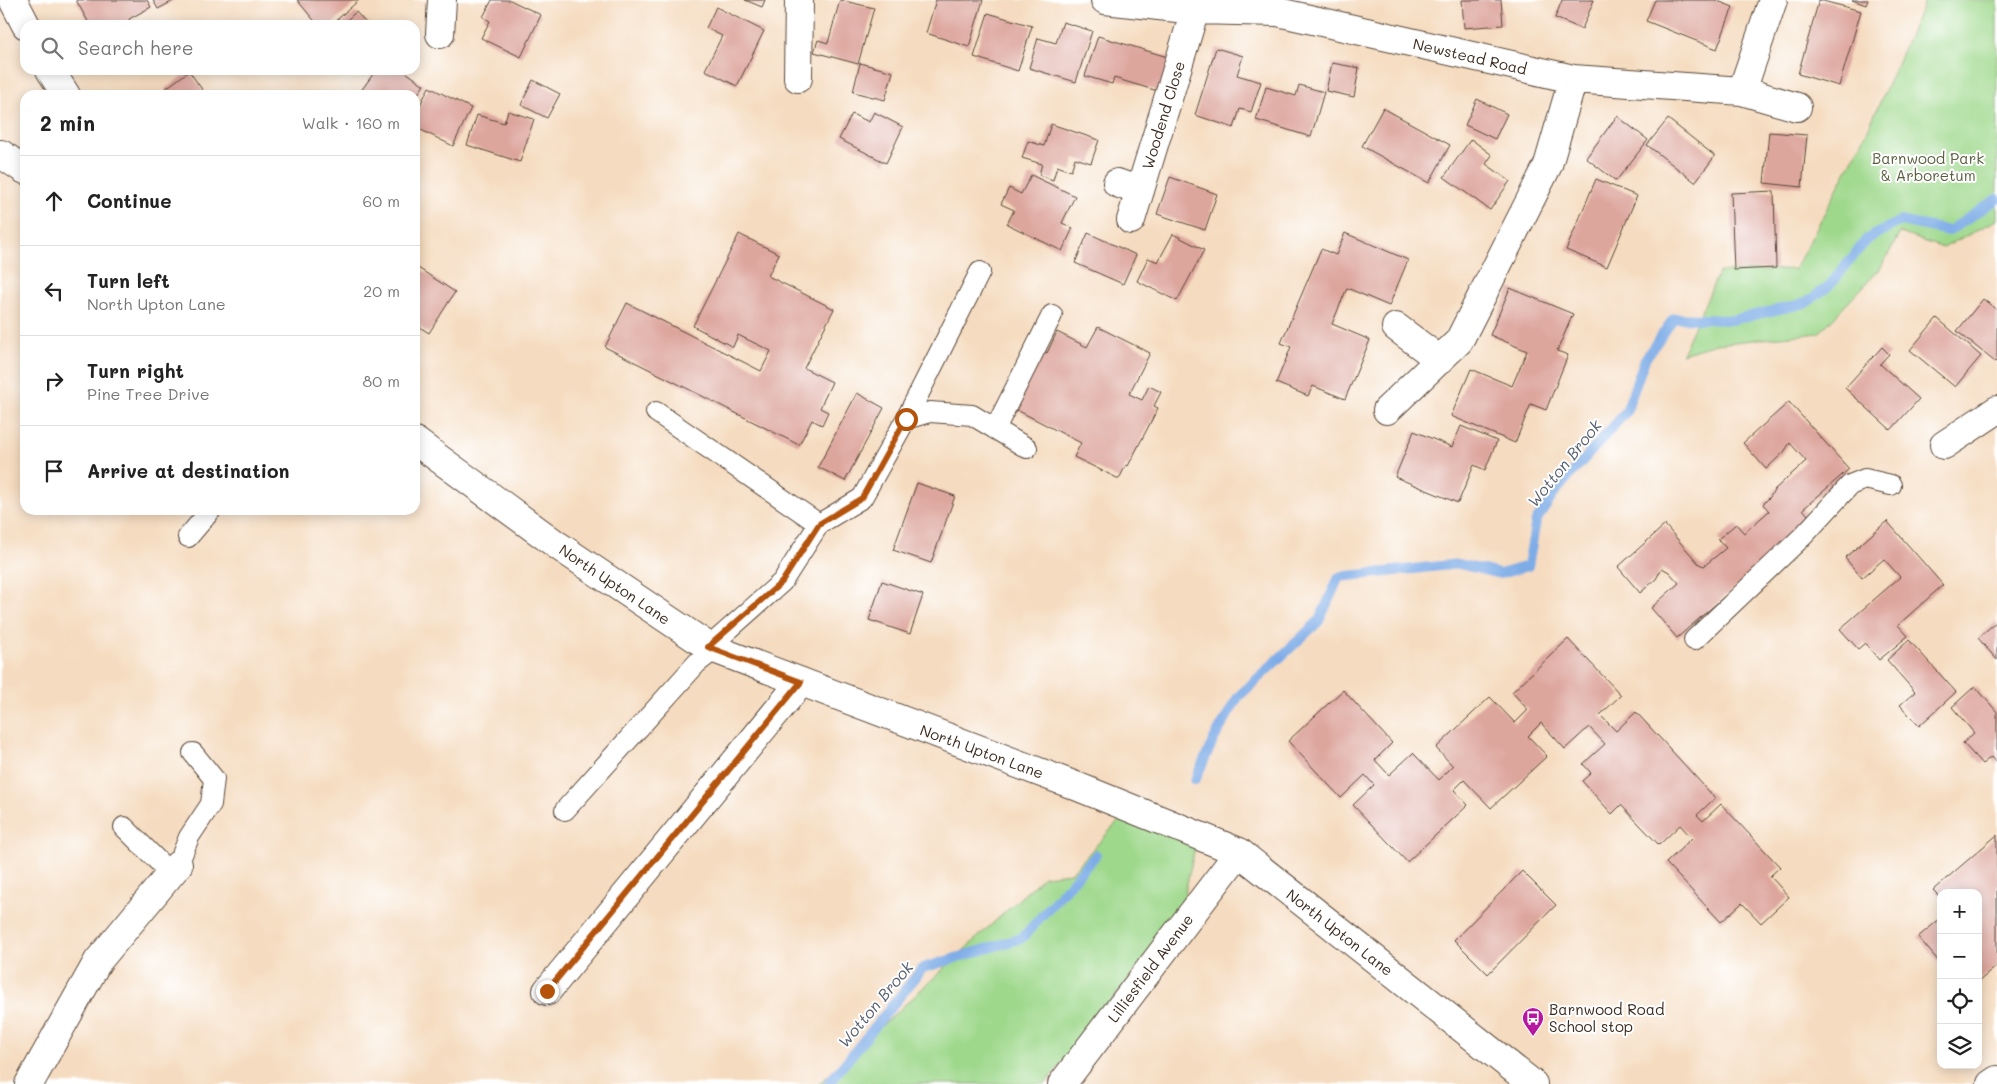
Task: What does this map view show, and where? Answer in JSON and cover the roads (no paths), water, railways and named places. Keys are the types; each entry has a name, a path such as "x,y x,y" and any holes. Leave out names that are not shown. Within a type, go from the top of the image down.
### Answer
{"street":[{"path":"13,0 23,20"},
{"path":"440,34 442,0"},
{"path":"798,78 799,0"},
{"name":"Newstead Road","path":"1105,0 1195,10 1278,12 1573,79 1742,91 1797,107"},
{"path":"1742,91 1773,0"},
{"name":"Woodend Close","path":"1131,220 1129,187 1195,10"},
{"path":"53,75 63,90"},
{"path":"1387,410 1459,341 1548,165 1573,79"},
{"path":"9,153 20,165"},
{"path":"1396,328 1440,360"},
{"path":"1944,445 1997,410"},
{"name":"North Upton Lane","path":"420,445 557,545 712,648 1076,786 1238,852 1533,1084"},
{"path":"547,991 801,682"},
{"name":"Lilliesfield Avenue","path":"1062,1084 1238,852"},
{"path":"29,1084 98,961 175,869"},
{"path":"1991,1084 1997,1080"}],"lane":[{"path":"565,810 697,663 782,582 819,524 862,498 906,419 980,272"},
{"path":"995,429 1052,315"},
{"path":"656,412 819,524"},
{"path":"906,419 930,412 972,415 1027,448"},
{"path":"1694,640 1804,534 1850,485 1865,479 1891,485"},
{"path":"188,537 207,515"},
{"path":"124,827 175,869 189,836 211,804 214,779 193,753"}],"waterway":[{"name":"Wotton Brook","path":"1195,780 1214,739 1238,697 1319,621 1339,577 1459,564 1500,574 1528,566 1536,521 1556,491 1626,412 1645,359 1674,318 1732,320 1806,303 1830,285 1867,239 1900,221 1949,231 1997,199"},
{"name":"Wotton Brook","path":"828,1084 923,968 1022,938 1096,855"}],"place":[{"name":"Barnwood Road School stop","path":"1533,1037"}],"park label":[{"name":"Barnwood Park & Arboretum","path":"1928,166"}]}
